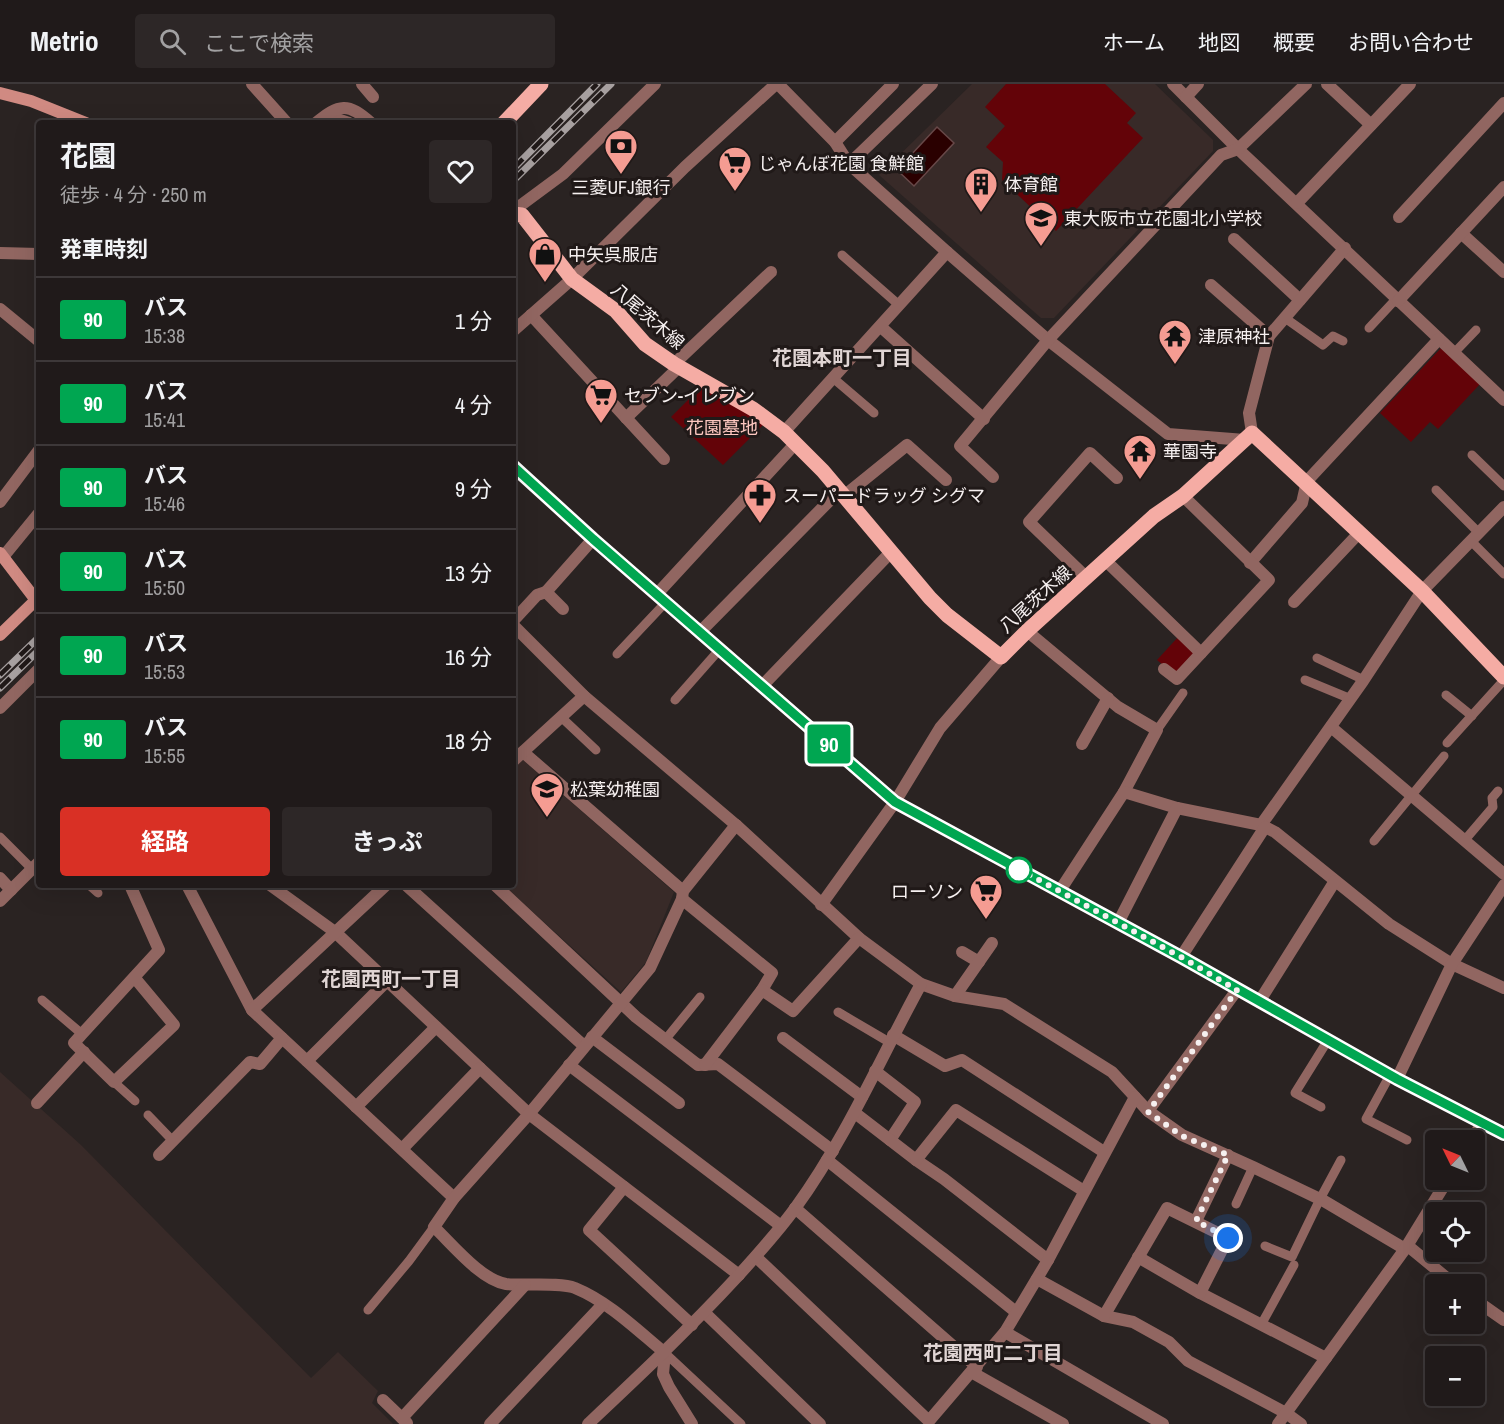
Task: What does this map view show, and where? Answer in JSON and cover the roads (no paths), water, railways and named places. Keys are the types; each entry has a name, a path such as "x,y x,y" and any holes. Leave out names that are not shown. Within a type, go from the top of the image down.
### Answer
{"main road":[{"path":"507,120 541,84"},
{"name":"八尾茨木線","path":"516,213 522,214 572,279 616,311 645,344 676,366 753,409 784,432 842,493 942,610 1001,657 1154,516 1183,496 1249,436"},
{"path":"1249,436 1307,482 1422,591 1504,679"}],"street":[{"path":"252,84 284,120"},
{"path":"362,84 373,97"},
{"path":"516,210 563,174 655,84"},
{"path":"516,329 572,279 685,167 777,84 835,142 849,164 947,252 1048,340 1168,434 1249,436 1249,413 1269,336 1345,248"},
{"path":"835,142 893,84"},
{"path":"849,164 932,84"},
{"path":"1173,84 1397,300 1454,353 1502,393"},
{"path":"1186,97 1198,84"},
{"path":"993,477 960,446 1048,340 1221,155 1238,149 1306,84"},
{"path":"1328,84 1371,125"},
{"path":"1297,203 1410,84"},
{"path":"0,93 31,101 78,120"},
{"path":"1399,217 1504,103"},
{"path":"320,120 333,109 349,107 361,113 368,120"},
{"path":"1397,300 1504,187"},
{"path":"1461,233 1504,272"},
{"path":"1234,239 1300,300"},
{"path":"784,432 947,252"},
{"path":"0,254 36,254"},
{"path":"626,418 771,272"},
{"path":"1212,285 1269,336"},
{"path":"0,309 36,339"},
{"path":"531,315 664,459"},
{"path":"880,327 984,419"},
{"path":"1250,563 1302,503 1307,482 1439,339"},
{"path":"661,598 795,444"},
{"path":"700,632 842,493 907,445 946,480"},
{"path":"1087,578 1029,522 1090,453 1117,478"},
{"path":"0,502 36,454"},
{"path":"516,469 593,539 895,802 1181,957 1393,1077 1504,1134"},
{"path":"1164,669 1177,679 1269,580 1183,496"},
{"path":"1181,957 1263,826 1364,680 1422,591 1504,507"},
{"path":"36,516 1,555 36,598"},
{"path":"1294,602 1360,532"},
{"path":"516,620 537,595 546,592 593,539"},
{"path":"762,686 891,552"},
{"path":"1106,561 1201,653"},
{"path":"546,592 563,609"},
{"path":"0,635 36,602"},
{"path":"516,626 584,696 736,825 859,938 921,984 955,996 1004,1004 1112,1072 1148,1112 1182,1136 1228,1155 1320,1199 1406,1247 1441,1274"},
{"path":"1027,631 1118,707 1157,730 1124,792 1059,892"},
{"path":"821,904 895,802 940,728 1001,657"},
{"path":"0,708 36,672"},
{"path":"584,696 516,757 772,973 762,990 705,1065"},
{"path":"1082,744 1108,698"},
{"path":"1331,727 1504,874"},
{"path":"1124,792 1178,808 1263,826 1275,832 1389,924 1452,964 1504,988"},
{"path":"1118,923 1178,808"},
{"path":"665,1353 603,1304 573,1287 525,1285 493,1280 481,1272 434,1227 454,1198 530,1114 650,968 682,895 736,825"},
{"path":"0,901 35,865"},
{"path":"0,878 11,890"},
{"path":"1259,1002 1335,881"},
{"path":"131,888 159,950 134,977 74,1043 114,1082 174,1025 134,977"},
{"path":"189,888 252,1010 454,1198"},
{"path":"280,888 335,932 530,1114 739,1275"},
{"path":"252,1010 384,888"},
{"path":"409,888 588,1042 679,1102"},
{"path":"498,888 636,1017 698,1065 718,1064 1016,1312"},
{"path":"1393,1077 1452,964 1503,888"},
{"path":"762,990 793,1011 859,938"},
{"path":"955,996 992,943"},
{"path":"962,952 979,962"},
{"path":"307,1061 387,981"},
{"path":"589,1424 705,1313 756,1257 795,1208 830,1156 855,1113 874,1071 921,984"},
{"path":"1148,1112 1237,990"},
{"path":"356,1107 436,1027"},
{"path":"159,1155 250,1062 260,1064 282,1038"},
{"path":"783,1038 862,1097"},
{"path":"891,1039 945,1065 962,1060 1104,1152"},
{"path":"37,1103 84,1052"},
{"path":"569,1065 781,1226"},
{"path":"402,1149 480,1068"},
{"path":"874,1071 915,1102 890,1140"},
{"path":"756,1257 928,1422 975,1370 1005,1332 1048,1260 1135,1097"},
{"path":"916,1160 956,1110 1084,1191"},
{"path":"855,1113 1048,1260"},
{"path":"1478,1130 1482,1124"},
{"path":"1196,1221 1228,1155"},
{"path":"624,1187 589,1230 692,1325"},
{"path":"1278,1424 1406,1247 1441,1190"},
{"path":"795,1208 975,1370 1043,1419 1063,1424"},
{"path":"1104,1316 1167,1208 1228,1238 1200,1293"},
{"path":"1138,1257 1200,1293 1326,1358"},
{"path":"1037,1279 1104,1316 1133,1322 1169,1342 1188,1361 1286,1413 1301,1424"},
{"path":"383,1400 405,1421 525,1285"},
{"path":"490,1424 603,1304"},
{"path":"1485,1307 1504,1320"},
{"path":"705,1313 820,1424"},
{"path":"1005,1332 1163,1424"},
{"path":"665,1353 663,1374 692,1424"}],"lane":[{"path":"842,255 899,305"},
{"path":"1369,328 1397,300"},
{"path":"1285,318 1323,345 1333,336 1343,341"},
{"path":"1454,353 1476,330"},
{"path":"833,378 874,413"},
{"path":"1472,455 1504,486"},
{"path":"1436,490 1504,574"},
{"path":"617,654 661,598"},
{"path":"675,700 720,649"},
{"path":"1317,658 1364,680"},
{"path":"1447,743 1504,679"},
{"path":"1305,680 1351,699"},
{"path":"1157,730 1183,693"},
{"path":"1446,694 1472,716"},
{"path":"561,717 596,750"},
{"path":"1374,841 1443,756"},
{"path":"1464,841 1493,807 1492,798 1498,791"},
{"path":"0,837 35,865"},
{"path":"92,888 98,893"},
{"path":"665,1040 700,997"},
{"path":"42,1000 82,1034"},
{"path":"838,1012 891,1039"},
{"path":"1321,1107 1295,1093 1328,1040"},
{"path":"1393,1077 1366,1119 1407,1140"},
{"path":"114,1082 135,1101"},
{"path":"148,1115 173,1141"},
{"path":"1265,1246 1292,1257 1341,1160"},
{"path":"1236,1204 1253,1167"},
{"path":"368,1310 434,1227"},
{"path":"1261,1325 1294,1265"},
{"path":"665,1353 741,1424"}],"railway":[{"path":"516,166 597,84"},
{"path":"516,178 611,84"},
{"path":"0,675 36,640"},
{"path":"0,688 36,653"}],"place":[{"name":"三菱UFJ銀行","path":"621,175"},
{"name":"じゃんぼ花園 食鮮館","path":"735,192"},
{"name":"体育館","path":"981,213"},
{"name":"東大阪市立花園北小学校","path":"1041,247"},
{"name":"中矢呉服店","path":"545,283"},
{"name":"津原神社","path":"1175,365"},
{"name":"セブン-イレブン","path":"601,424"},
{"name":"華園寺","path":"1140,480"},
{"name":"スーパードラッグ シグマ","path":"760,524"},
{"name":"松葉幼稚園","path":"547,818"},
{"name":"ローソン","path":"986,920"}],"district":[{"name":"花園本町一丁目","path":"842,357"},
{"name":"花園西町一丁目","path":"391,978"},
{"name":"花園西町二丁目","path":"993,1352"}],"park label":[{"name":"花園墓地","path":"722,427"}]}
